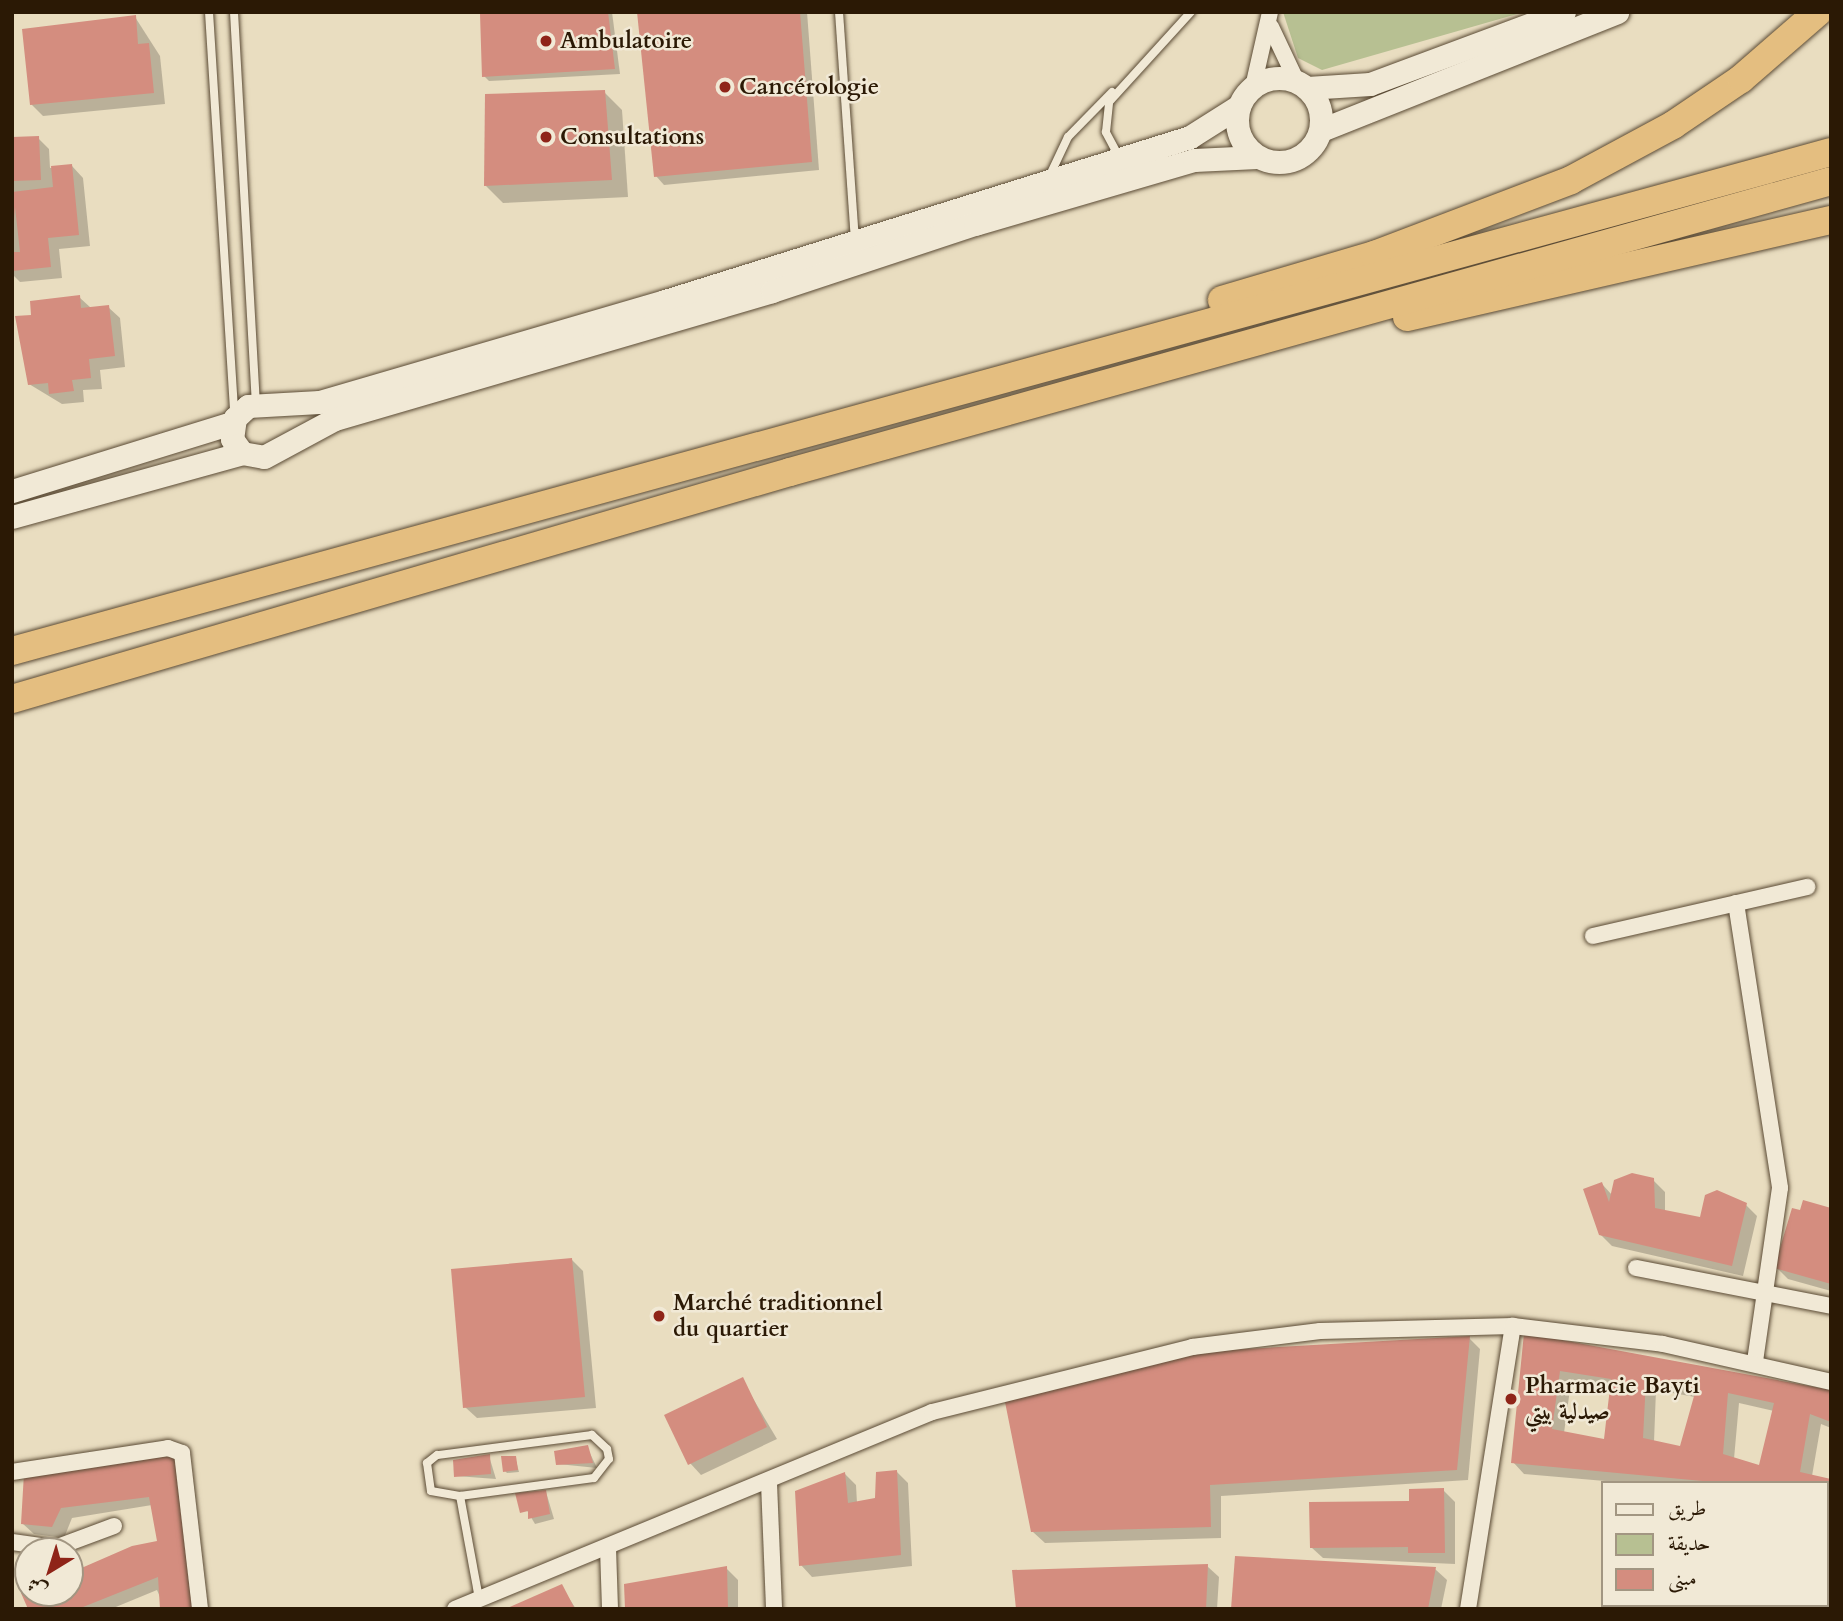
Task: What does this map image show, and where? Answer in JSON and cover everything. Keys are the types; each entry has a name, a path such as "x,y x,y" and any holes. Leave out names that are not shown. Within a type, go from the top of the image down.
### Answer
{"highway":[{"path":"762,441 803,416 1209,304 1478,219 1571,180 1673,125 1741,79 1818,12"},
{"path":"12,651 762,441 1831,152"},
{"path":"12,699 1234,347 1831,181"},
{"path":"1234,347 1356,329 1831,220"}],"street":[{"path":"12,491 233,420 263,406 318,402 472,358 1190,137 1274,78 1302,85 1370,84 1564,12"},
{"path":"12,517 242,453 264,457 281,444 335,419 772,291 975,224 1194,160 1257,157 1279,163 1301,157 1321,130 1617,12"},
{"path":"1270,17 1302,85 1320,107 1321,130"},
{"path":"1257,157 1237,129 1270,17"},
{"path":"263,406 283,424 281,444"},
{"path":"233,420 232,439 242,453"},
{"path":"1593,936 1807,887"},
{"path":"1736,903 1780,1188 1755,1362"},
{"path":"1636,1268 1766,1290 1831,1307"},
{"path":"1468,1609 1513,1326"},
{"path":"455,1609 769,1483 963,1401 1192,1347 1320,1331 1513,1326 1755,1362 1831,1382"},
{"path":"12,1472 175,1448 184,1461 200,1609"},
{"path":"769,1483 774,1609"},
{"path":"12,1542 55,1548 114,1526"},
{"path":"608,1548 610,1609"}],"lane":[{"path":"209,12 233,420"},
{"path":"234,12 263,406"},
{"path":"839,12 855,239"},
{"path":"1047,181 1083,118 1120,86 1191,12"},
{"path":"1120,86 1105,122 1121,159"},
{"path":"592,1435 607,1448 609,1459 594,1478 460,1496 431,1491 427,1463 437,1454 592,1435"},
{"path":"460,1496 479,1599"}],"green space":[{"path":"1283,12 1524,12 1322,70 1298,58"}],"building":[{"name":"Ambulatoire","path":"608,12 615,69 482,77 480,14"},
{"name":"Cancérologie","path":"637,12 800,12 812,162 654,177"},
{"path":"136,15 138,44 149,43 154,93 30,105 22,29"},
{"name":"Consultations","path":"605,90 612,180 484,186 485,94"},
{"path":"39,136 41,180 12,181 12,137"},
{"path":"72,164 79,235 48,238 51,267 12,271 12,252 20,252 15,207 12,249 12,192 53,187 51,166"},
{"path":"80,295 81,308 109,305 115,356 89,359 91,378 72,380 74,391 49,394 48,383 28,385 15,316 31,315 30,301"},
{"path":"1632,1173 1654,1178 1655,1208 1700,1217 1705,1195 1717,1190 1747,1203 1732,1266 1599,1235 1583,1189 1602,1182 1609,1202 1614,1180"},
{"path":"1803,1200 1831,1208 1831,1284 1774,1268 1792,1208 1800,1210"},
{"path":"572,1258 585,1397 463,1408 451,1269"},
{"path":"1524,1333 1831,1390 1831,1422 1810,1414 1800,1472 1831,1479 1831,1517 1829,1481 1703,1481 1511,1463","holes":["1560,1371 1611,1379 1604,1439 1552,1429","1646,1380 1696,1389 1680,1446 1643,1438","1728,1393 1774,1403 1759,1465 1723,1454"]},
{"path":"1470,1336 1457,1470 1210,1485 1211,1527 1031,1532 1003,1392 1193,1352"},
{"path":"743,1377 767,1427 688,1465 664,1415"},
{"path":"588,1445 593,1463 556,1465 554,1451"},
{"path":"490,1454 491,1474 454,1477 453,1460"},
{"path":"178,1455 196,1609 160,1609 158,1577 84,1607 84,1567 132,1546 157,1541 149,1497 61,1508 52,1527 21,1524 24,1473"},
{"path":"501,1456 516,1456 518,1470 503,1472"},
{"path":"897,1470 901,1555 799,1566 795,1491 845,1472 848,1503 875,1498 876,1472"},
{"path":"1444,1488 1445,1553 1408,1553 1408,1547 1310,1548 1309,1502 1409,1501 1409,1489"},
{"path":"546,1490 550,1514 528,1519 528,1511 520,1513 515,1493"},
{"path":"1235,1556 1436,1567 1428,1609 1231,1609"},
{"path":"1208,1564 1206,1609 1016,1609 1012,1570"},
{"path":"727,1566 728,1609 625,1609 624,1584"},
{"path":"562,1584 575,1609 505,1609"},
{"path":"27,1607 83,1607 78,1609"}],"place":[{"name":"Ambulatoire","path":"546,41"},
{"name":"Cancérologie","path":"725,87"},
{"name":"Consultations","path":"546,137"},
{"name":"Marché traditionnel du quartier","path":"659,1316"},
{"name":"Pharmacie Bayti صيدلية بيتي","path":"1511,1399"}]}
